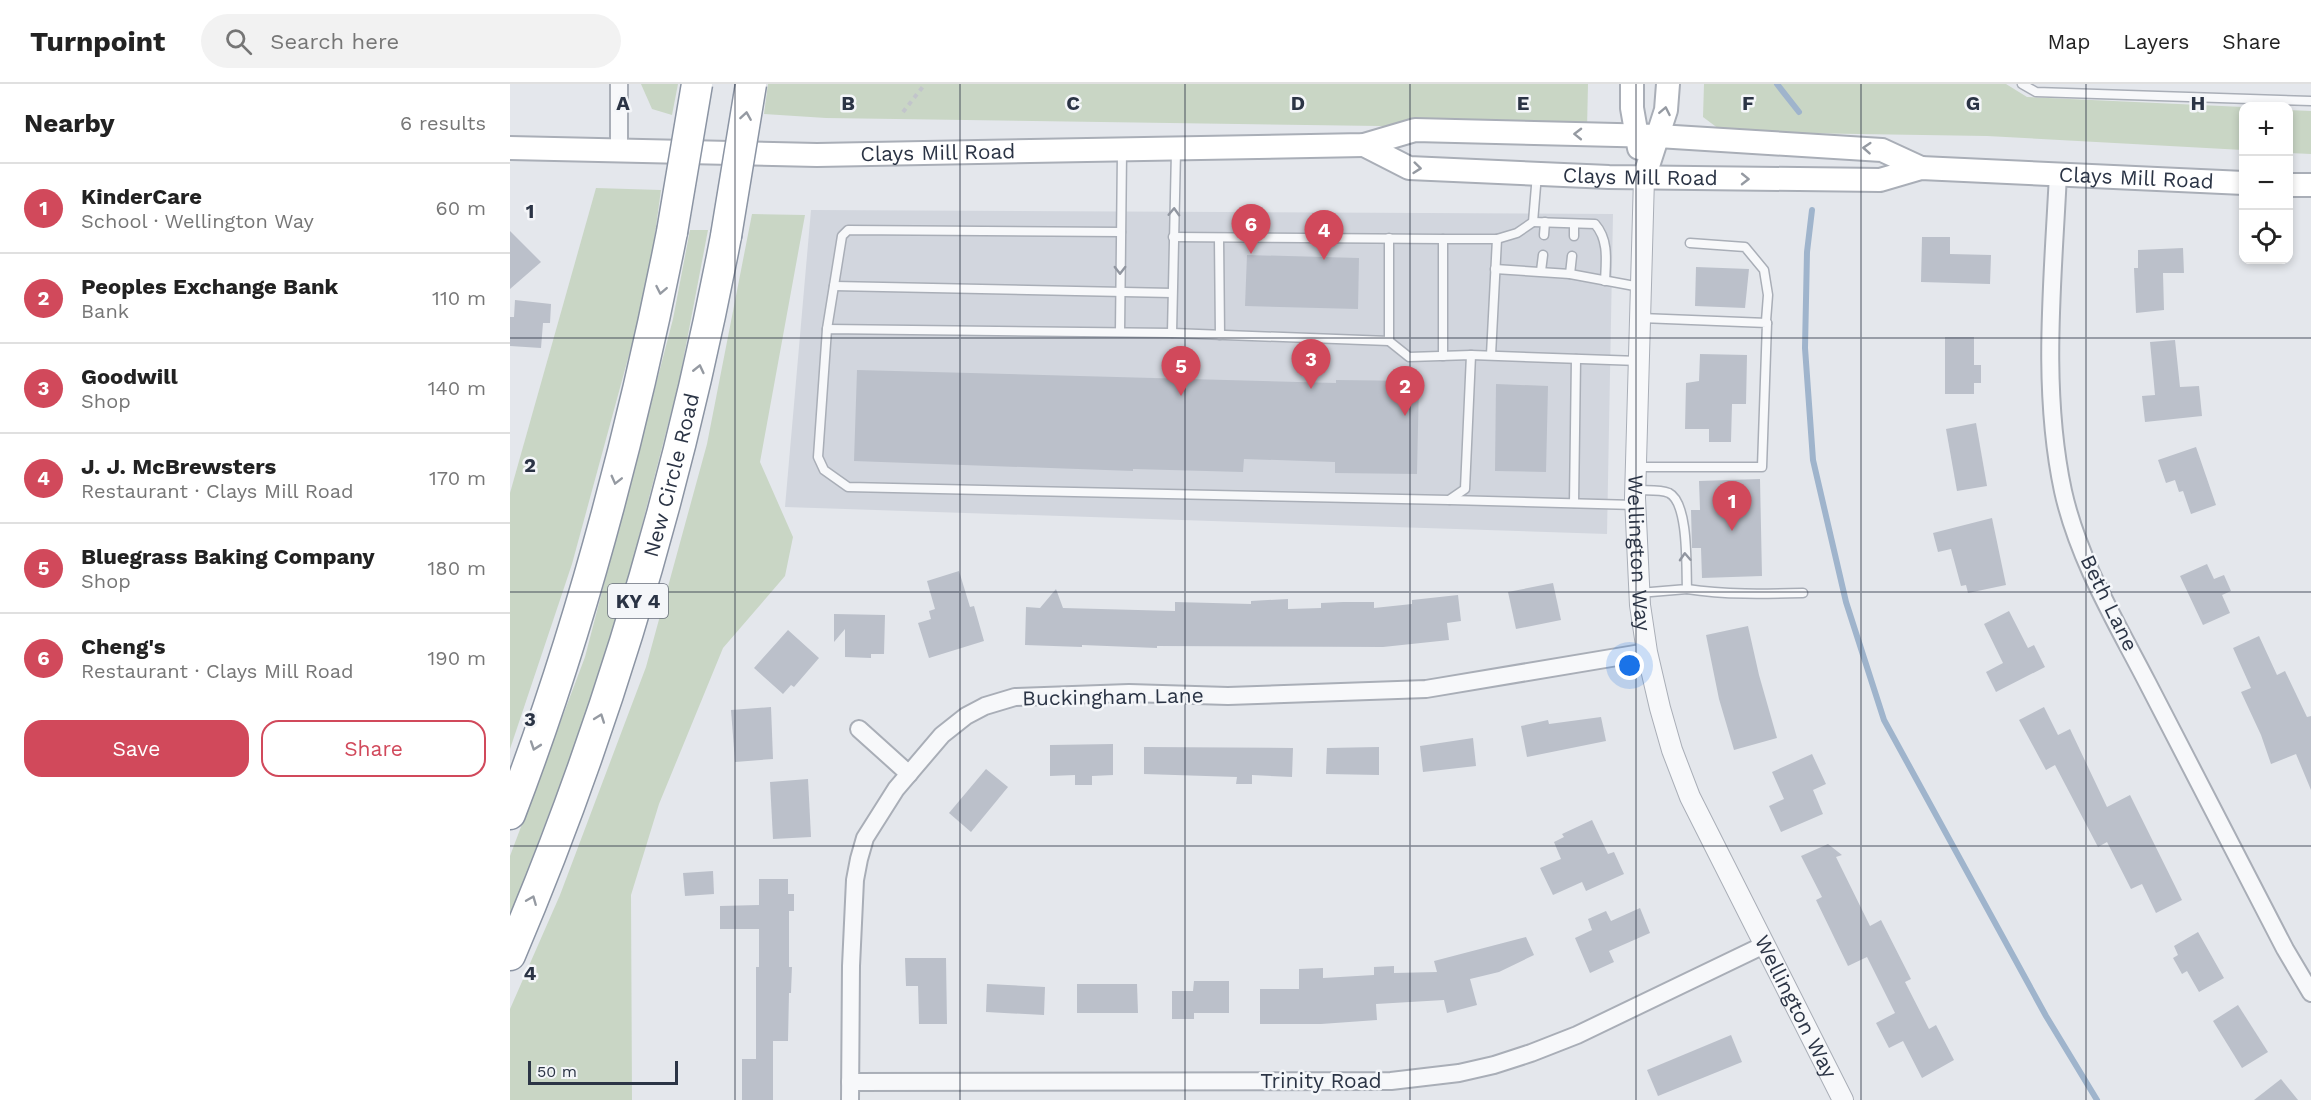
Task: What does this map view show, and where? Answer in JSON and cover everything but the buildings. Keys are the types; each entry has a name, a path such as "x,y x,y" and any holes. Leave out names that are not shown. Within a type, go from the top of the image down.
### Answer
{"highway":[{"name":"KY 4","path":"510,814 556,687 609,509 638,393 672,232 697,84"},
{"name":"New Circle Road","path":"510,955 558,834 630,630 687,421 726,236 751,84"}],"main road":[{"name":"Wellington Way","path":"1632,84 1632,108 1647,136"},
{"name":"Wellington Way","path":"1644,178 1647,136 1666,110 1668,84"},
{"name":"Clays Mill Road","path":"510,148 817,155 1364,145 1415,130 1647,136 1882,150 1921,168"},
{"name":"Clays Mill Road","path":"1364,145 1409,168 1644,178 1880,180 1921,168 2239,183"},
{"path":"2293,184 2311,185"}],"street":[{"path":"619,84 619,152"},
{"name":"Beth Lane","path":"2058,174 2050,324 2053,419 2064,493 2079,541 2107,603 2284,949 2311,993"},
{"name":"Wellington Way","path":"1644,178 1635,498 1639,593 1647,652 1672,750 1690,797 1843,1100"},
{"name":"Buckingham Lane","path":"850,1100 855,880 866,838 896,789 942,735 966,716 985,706 1015,697 1129,693 1228,696 1426,689 1647,652"},
{"path":"859,729 909,774"},
{"name":"Trinity Road","path":"850,1082 1391,1081 1427,1078 1494,1065 1577,1035 1764,945"}],"lane":[{"path":"2022,84 2036,92 2311,100"},
{"path":"1172,333 1176,147"},
{"path":"1120,332 1122,149"},
{"path":"1533,222 1537,173"},
{"path":"1173,237 1497,239 1517,233 1533,222 1595,225 1603,233 1607,255 1605,281"},
{"path":"1544,235 1545,222"},
{"path":"1574,236 1575,224"},
{"path":"1121,232 848,230 842,236 827,329 818,457 824,470 848,488 1574,503 1635,498 1663,492 1677,499 1683,514 1687,589"},
{"path":"1219,238 1220,336"},
{"path":"1389,238 1389,341"},
{"path":"1443,239 1443,356"},
{"path":"1491,355 1497,239"},
{"path":"1636,467 1762,467 1768,295 1764,270 1745,247 1690,243"},
{"path":"1541,271 1543,255"},
{"path":"1570,274 1572,256"},
{"path":"1495,269 1570,274 1642,287"},
{"path":"834,286 1172,293"},
{"path":"1641,318 1767,322"},
{"path":"827,329 1172,333 1389,341 1409,357 1491,355 1639,361"},
{"path":"1449,500 1466,489 1471,355"},
{"path":"1574,503 1576,359"},
{"path":"1639,593 1687,589 1736,594 1803,593"}],"path":[{"path":"903,112 925,84"}],"shaded area":[{"path":"811,210 1613,214 1607,534 785,507"}],"green space":[{"path":"641,84 678,84 672,115 652,109"},
{"path":"768,84 1588,84 1587,129 826,118 764,114"},
{"path":"1704,84 2006,84 2027,97 2239,107 2239,150 1987,136 1723,132 1703,117"},
{"path":"2293,110 2311,111 2311,154 2293,153"},
{"path":"596,188 661,190 648,285 572,564 510,749 510,493"},
{"path":"752,214 805,215 760,462 793,537 785,576 723,648 659,804 631,895 632,1100 510,1100 510,1009 560,895 646,667 707,444"},
{"path":"690,230 708,230 679,382 606,664 510,916 510,856 585,657 673,319"}],"waterway":[{"path":"1777,84 1799,112"},
{"path":"1812,210 1807,252 1805,348 1813,460 1846,602 1884,720 2046,1016 2097,1100"}],"place":[{"name":"Cheng's","path":"1251,254"},
{"name":"J. J. McBrewsters","path":"1324,260"},
{"name":"Goodwill","path":"1311,389"},
{"name":"Bluegrass Baking Company","path":"1181,396"},
{"name":"Peoples Exchange Bank","path":"1405,416"},
{"name":"KinderCare","path":"1732,531"}]}
